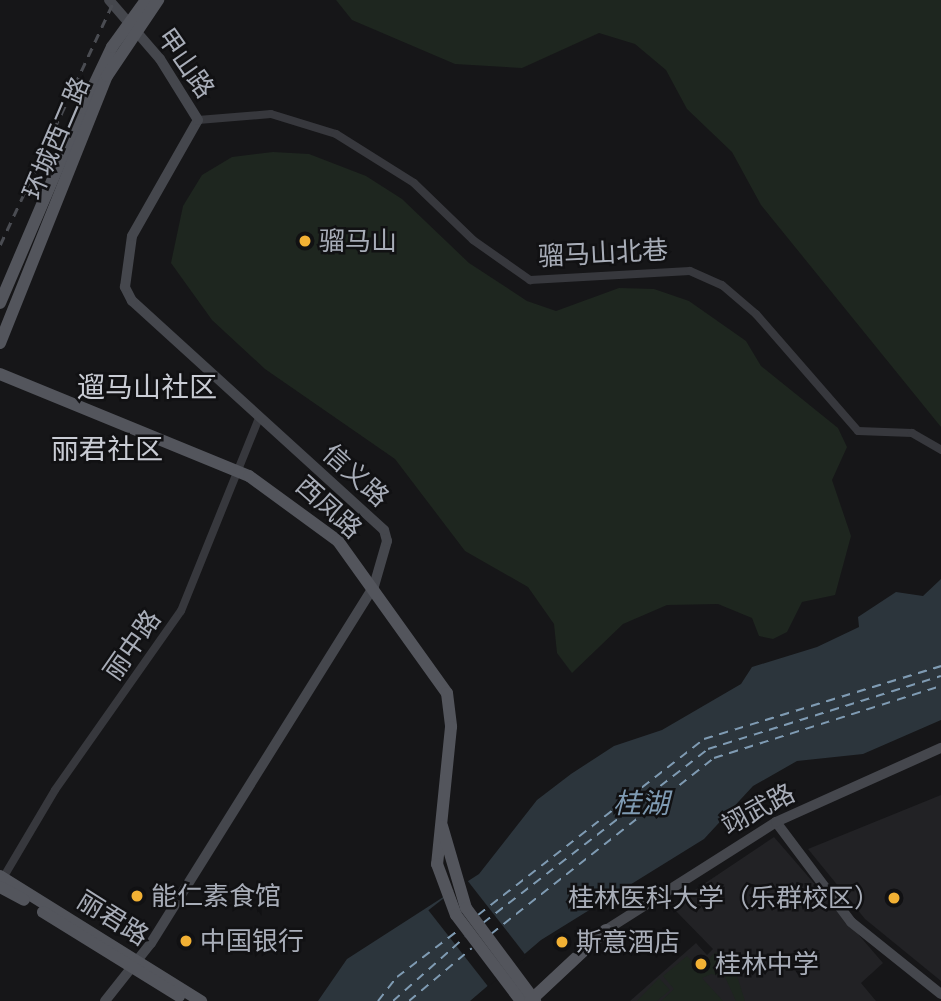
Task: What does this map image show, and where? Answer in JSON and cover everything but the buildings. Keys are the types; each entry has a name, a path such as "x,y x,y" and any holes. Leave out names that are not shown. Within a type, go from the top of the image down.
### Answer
{"main road":[{"name":"环城西二路","path":"0,303 116,51 153,1"},
{"name":"环城西二路","path":"0,344 75,146 116,51"},
{"name":"西凤路","path":"0,374 234,470 304,510 374,586 447,693 451,727 442,826 447,882 456,915 531,1000"},
{"name":"丽君路","path":"1,880 201,1001"},
{"name":"翊武路","path":"531,1000 607,930"},
{"name":"丽君路","path":"136,964 187,1001"}],"street":[{"name":"甲山路","path":"109,0 160,59 198,120"},
{"name":"骝马山北巷","path":"198,120 271,114 337,134 414,183 473,240 530,280 659,269 700,276 756,314 859,431 912,433 941,450"},
{"name":"信义路","path":"105,1001 136,964 374,586 385,554 384,530 259,418 125,287 132,236 198,120"},
{"name":"丽中路","path":"1,880 55,790 181,611 234,470 259,418"},
{"name":"翊武路","path":"607,930 776,822 941,748"},
{"path":"776,822 851,922 941,994"}],"shaded area":[{"path":"336,0 941,0 941,427 761,205 732,152 687,109 666,70 635,44 599,33 522,68 455,64 352,20"},
{"path":"273,152 309,154 366,176 402,199 469,263 527,301 556,311 619,288 654,289 689,301 746,341 761,366 838,428 847,447 832,480 851,536 835,595 802,602 787,632 773,639 759,636 752,618 718,604 667,605 623,624 572,673 557,653 554,624 528,587 465,551 395,459 265,369 212,320 171,263 183,206 202,175 232,157"},
{"name":"桂林医科大学（乐群校区）","path":"941,795 941,981 865,919 808,849"},
{"path":"774,837 883,963 861,983 876,1001 630,1001 696,943 707,955 713,949 671,906"},
{"path":"716,952 722,957 714,965 737,976 745,1001 736,1001 725,977 711,974 702,978 723,1001 661,1001 674,989 663,976 687,956 698,968"},
{"path":"659,978 670,990 657,1001 637,1001"}],"water":[{"name":"桂湖","path":"941,579 941,720 863,754 797,761 753,786 704,839 541,940 470,1001 318,1001 347,959 479,874 537,800 571,774 614,746 662,730 741,684 752,667 817,647 859,627 858,617 896,592 923,596"}],"pier":[{"path":"467,880 527,956 488,987 428,910"}],"ferry route":[{"path":"478,915 704,739 941,666"},
{"path":"483,923 708,749 941,676"},
{"path":"491,934 714,758 941,686"},
{"path":"378,1001 397,977 460,929"},
{"path":"393,1001 465,937"},
{"path":"409,1001 472,948"}],"railway":[{"path":"0,245 114,0"}],"place":[{"name":"骝马山","path":"305,241"},
{"name":"能仁素食馆","path":"137,896"},
{"name":"桂林医科大学（乐群校区）","path":"894,898"},
{"name":"中国银行","path":"186,941"},
{"name":"斯意酒店","path":"562,942"},
{"name":"桂林中学","path":"701,964"}],"district":[{"name":"遛马山社区","path":"147,387"},
{"name":"丽君社区","path":"107,449"}]}
